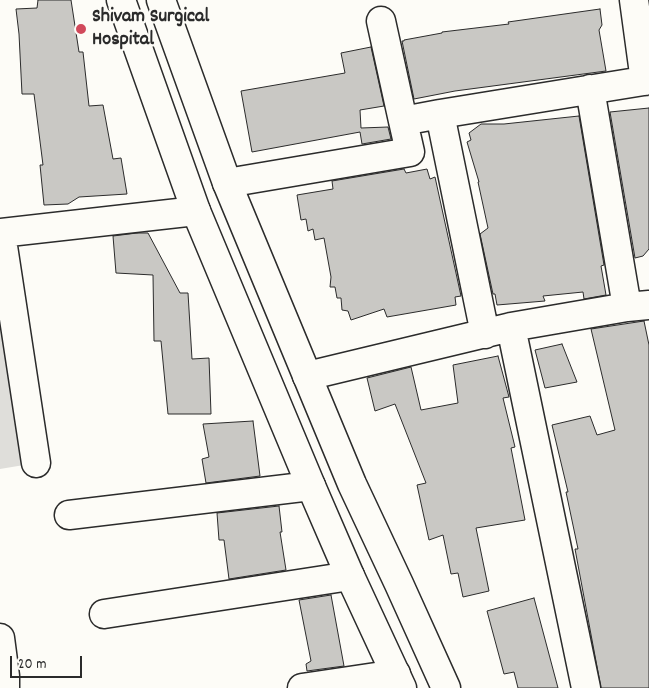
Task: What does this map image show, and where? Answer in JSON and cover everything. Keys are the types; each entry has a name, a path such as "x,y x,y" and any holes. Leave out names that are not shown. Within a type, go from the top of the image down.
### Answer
{"main road":[{"path":"121,0 196,210 311,486 399,681 302,688"},
{"path":"161,0 227,183 352,484 446,688"},
{"path":"403,121 647,81 634,0"},
{"path":"227,183 410,152 382,22"},
{"path":"307,376 511,327 638,306 590,89"},
{"path":"440,114 485,334"},
{"path":"36,462 1,233 196,210"},
{"path":"511,327 586,688"},
{"path":"70,515 311,486"},
{"path":"104,614 350,576"},
{"path":"0,638 3,680"}],"shaded area":[{"path":"0,303 36,463 0,469"}],"building":[{"path":"38,0 71,0 79,52 83,52 89,106 103,105 113,159 121,158 127,194 79,197 68,204 44,205 40,165 43,165 34,94 22,94 16,9 37,8"},
{"path":"600,9 602,25 599,30 606,71 455,91 414,99 402,41 404,40 442,32 509,24 508,22"},
{"path":"371,47 384,106 360,110 361,128 388,127 391,139 362,144 360,132 252,152 241,91 345,73 341,53"},
{"path":"649,108 649,249 643,256 635,258 610,112"},
{"path":"579,116 604,265 601,266 606,295 584,299 583,292 543,296 545,301 497,305 480,234 488,228 479,182 467,142 471,140 469,133 481,124 504,124"},
{"path":"404,169 406,173 427,169 430,179 435,177 461,296 455,297 456,305 387,317 384,309 351,320 348,311 342,310 341,298 337,298 335,287 330,287 331,277 324,238 315,240 313,229 308,231 306,219 301,220 297,195 333,189 332,181"},
{"path":"148,233 180,293 188,293 192,359 209,358 211,414 168,414 161,341 154,341 153,275 116,273 113,236"},
{"path":"644,321 649,345 649,688 601,688 575,549 578,549 566,492 568,492 552,425 590,416 597,435 615,430 591,329"},
{"path":"562,344 577,382 545,388 535,350"},
{"path":"498,356 509,397 503,398 515,447 511,448 525,520 476,528 489,591 463,597 458,573 451,574 443,535 429,540 417,485 426,483 395,404 375,411 367,378 411,367 421,410 458,403 453,365"},
{"path":"253,421 260,476 206,483 202,459 209,457 203,424"},
{"path":"279,506 282,532 280,532 286,570 229,579 224,540 219,540 217,513"},
{"path":"331,595 344,666 307,671 306,664 311,661 299,600"},
{"path":"534,598 558,688 518,688 514,672 504,674 487,611"}],"place":[{"name":"Shivam Surgical Hospital","path":"81,29"}]}
